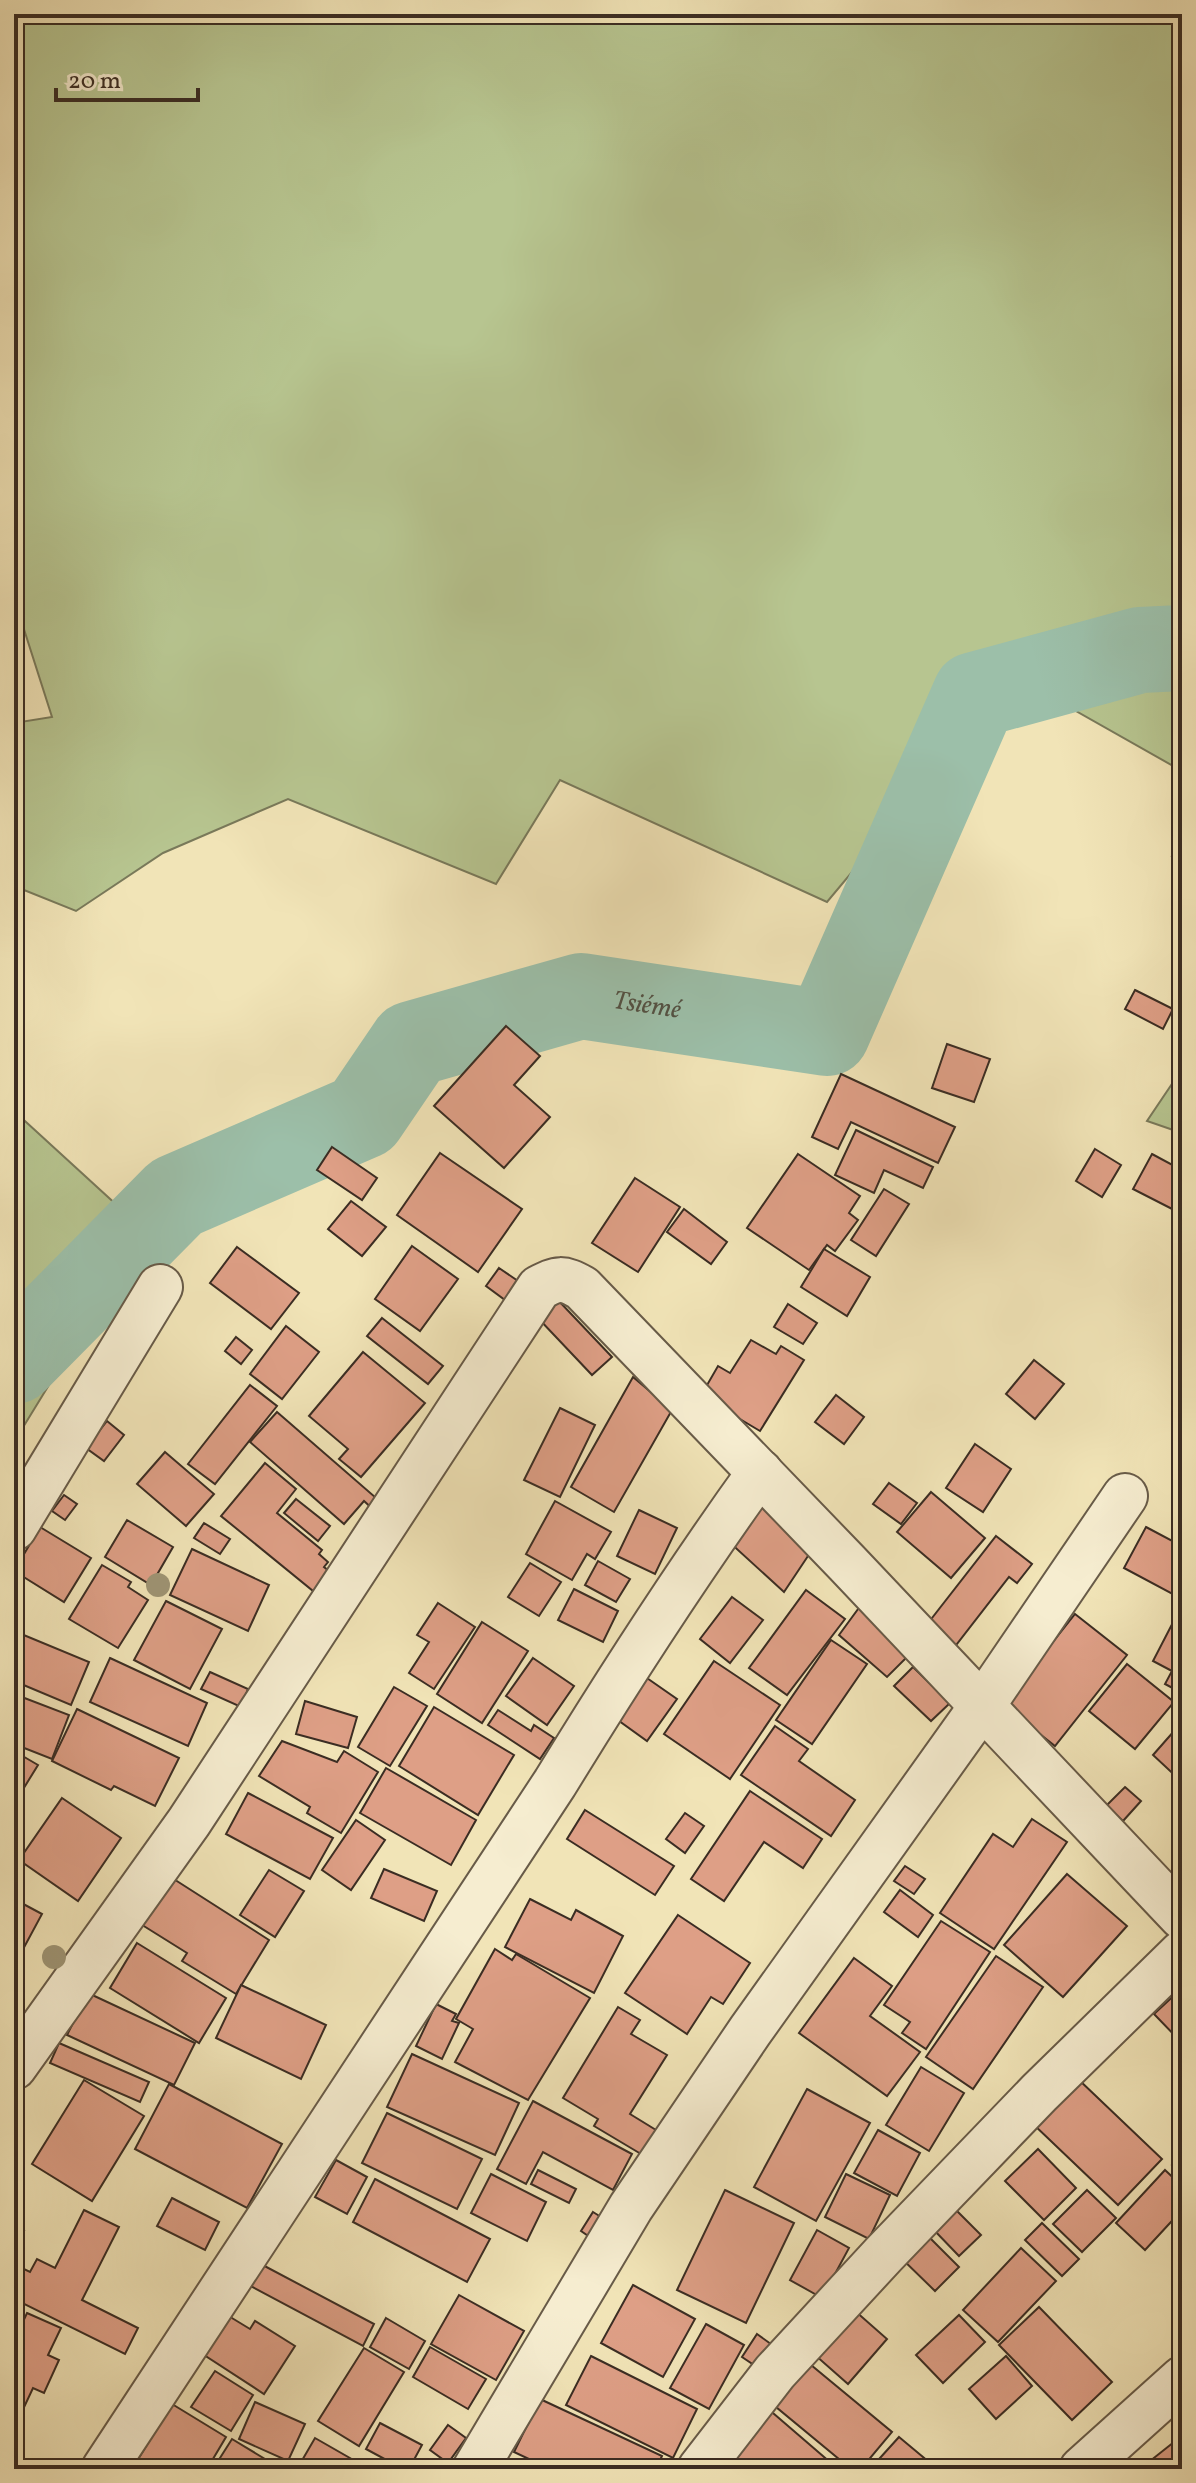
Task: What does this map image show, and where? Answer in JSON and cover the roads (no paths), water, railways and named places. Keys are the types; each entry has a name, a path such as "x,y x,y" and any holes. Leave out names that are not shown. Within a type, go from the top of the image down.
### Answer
{"street":[{"path":"14,2067 189,1822 539,1288 557,1279 582,1288 1182,1917"},
{"path":"14,1528 160,1287"},
{"path":"104,2469 555,1783 622,1674 760,1472"},
{"path":"475,2469 631,2207 750,2031 982,1706 1125,1496"},
{"path":"700,2469 775,2372 884,2254 1039,2093 1182,1953"},
{"path":"1082,2469 1182,2379"}],"waterway":[{"name":"Tsiémé","path":"14,1361 176,1197 363,1116 412,1044 581,996 827,1033 975,695 1140,650 1182,648"}]}
